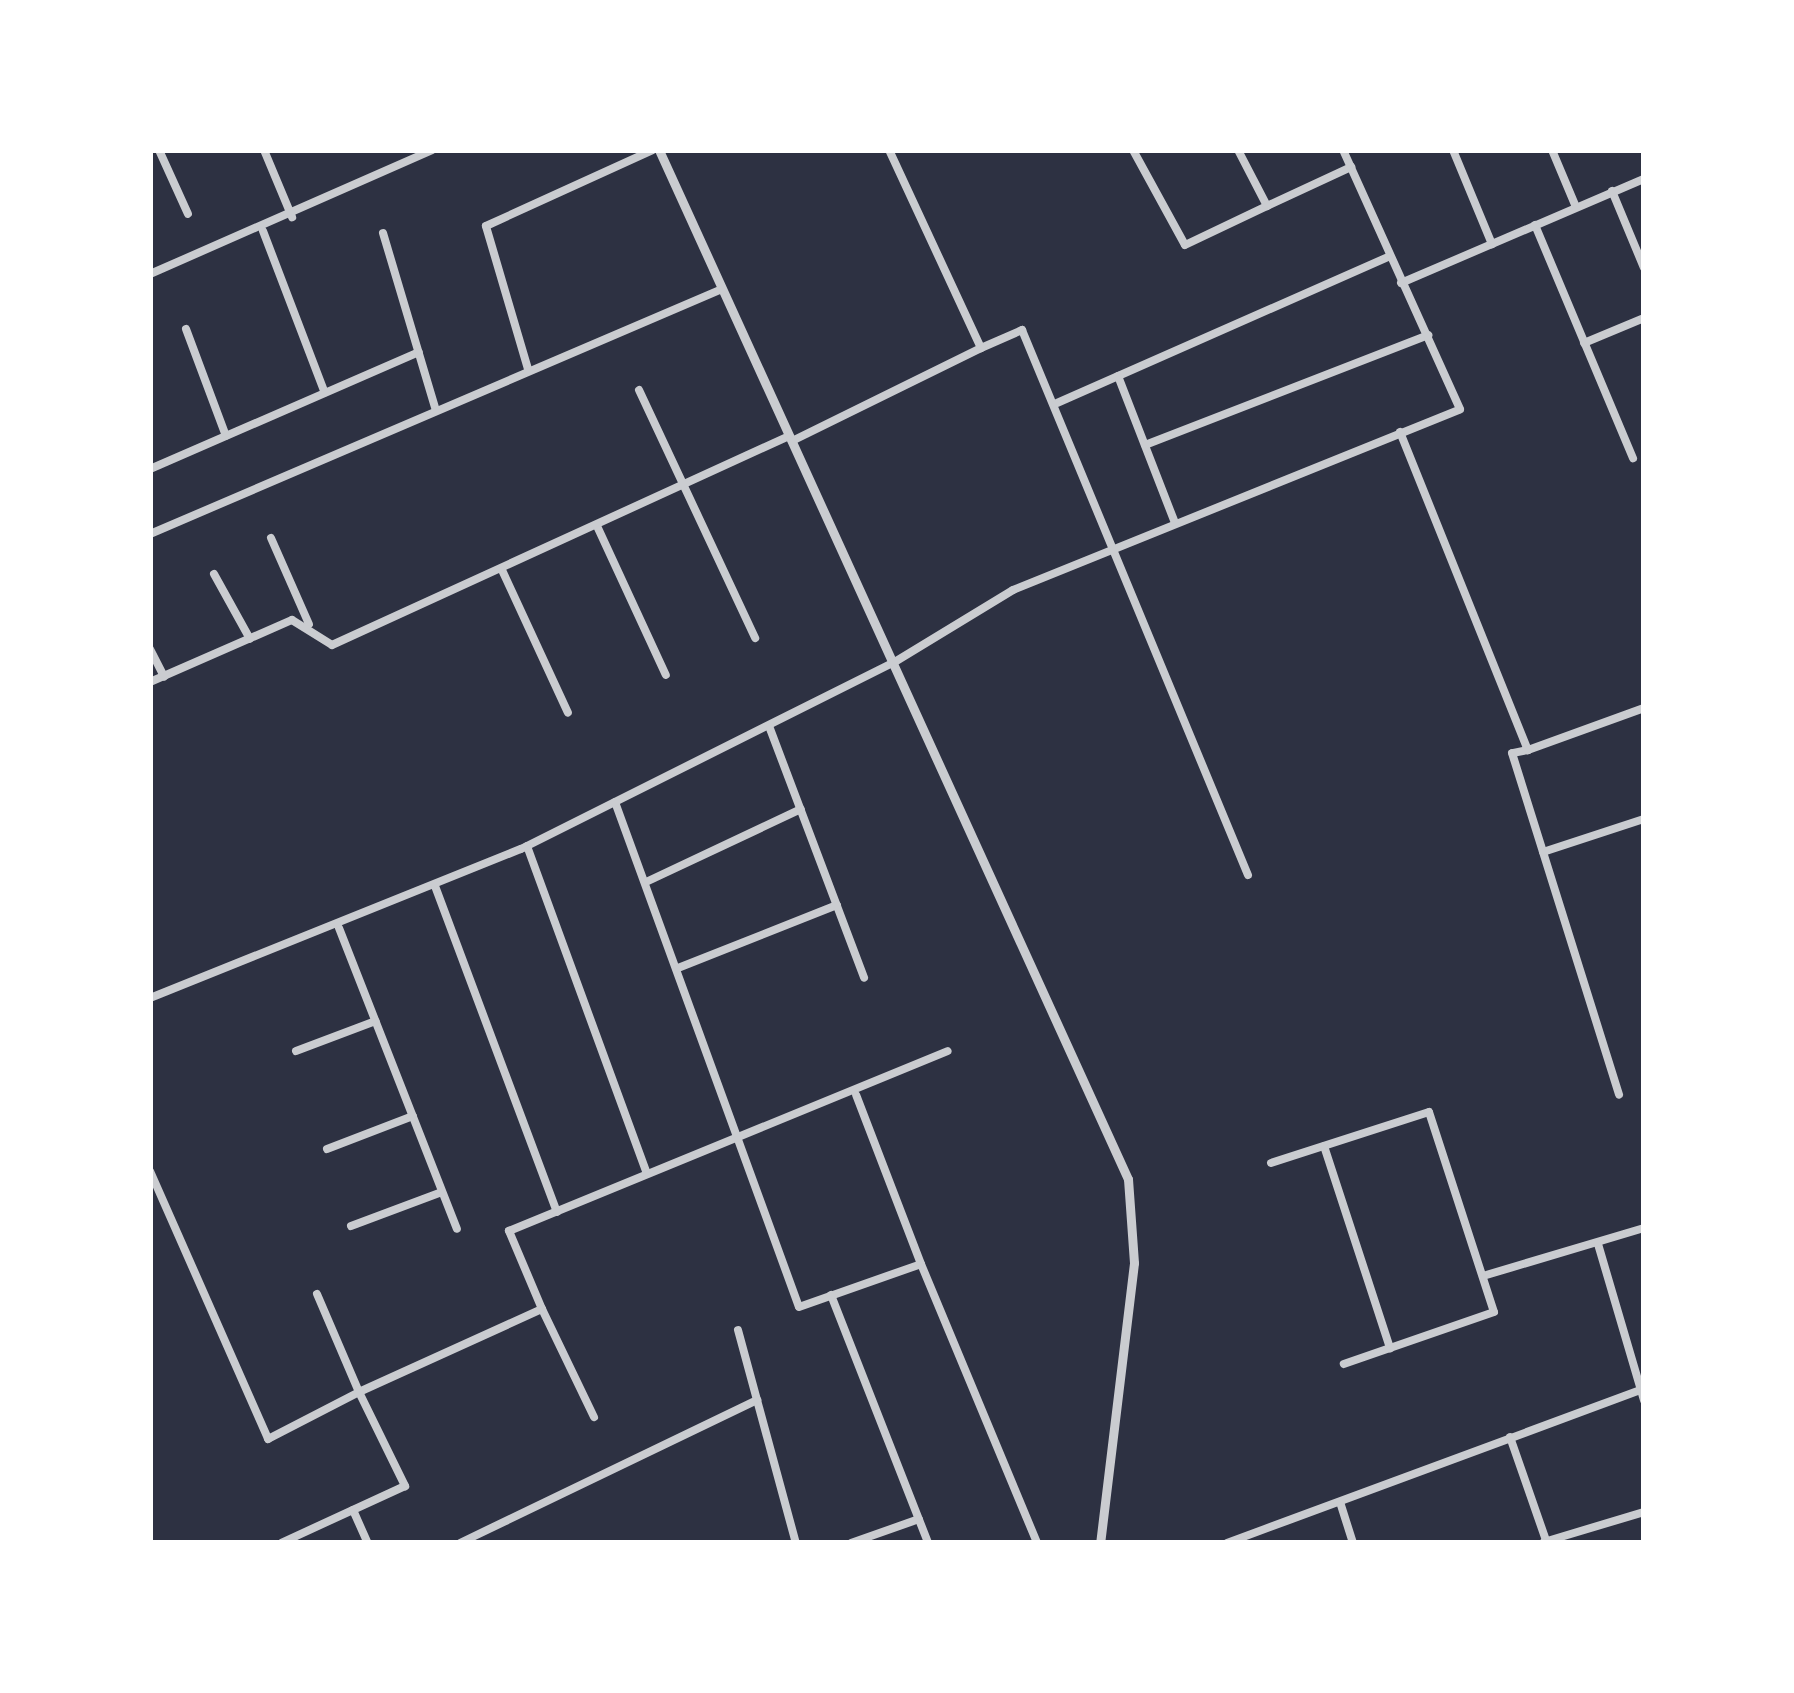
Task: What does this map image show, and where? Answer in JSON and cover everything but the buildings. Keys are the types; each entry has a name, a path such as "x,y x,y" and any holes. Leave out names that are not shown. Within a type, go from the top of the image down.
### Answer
{"street":[{"path":"159,150 188,214"},
{"path":"264,150 292,217"},
{"path":"263,231 432,150"},
{"path":"528,369 486,226 656,150 1128,1179 1134,1263 1100,1543"},
{"path":"890,150 980,348"},
{"path":"1133,150 1185,245 1351,167"},
{"path":"1238,150 1267,206"},
{"path":"150,998 339,928 526,846 893,663 1013,590 1460,409 1342,150"},
{"path":"1453,150 1492,244"},
{"path":"1552,150 1576,207"},
{"path":"1401,283 1644,178"},
{"path":"1612,191 1644,268"},
{"path":"150,274 260,220 325,393"},
{"path":"1535,225 1633,458"},
{"path":"383,233 435,407"},
{"path":"1057,403 1390,256"},
{"path":"150,534 435,407 722,289"},
{"path":"1584,343 1644,318"},
{"path":"186,329 226,436"},
{"path":"150,682 292,620 310,626 332,645 1022,330 1117,546 1248,875"},
{"path":"1144,445 1428,335"},
{"path":"150,469 419,352"},
{"path":"1118,376 1175,523"},
{"path":"639,390 755,638"},
{"path":"1400,432 1528,750"},
{"path":"597,526 666,675"},
{"path":"271,538 310,626"},
{"path":"502,570 568,713"},
{"path":"214,574 250,638"},
{"path":"150,649 164,677"},
{"path":"1618,1095 1512,753 1644,708"},
{"path":"769,726 864,978"},
{"path":"615,802 742,1135 799,1306 921,1264"},
{"path":"646,882 801,808"},
{"path":"1543,852 1644,819"},
{"path":"526,846 647,1174"},
{"path":"435,886 557,1212"},
{"path":"678,968 837,905"},
{"path":"339,928 457,1229"},
{"path":"296,1051 376,1021"},
{"path":"594,1417 509,1231 742,1135 856,1095 947,1052"},
{"path":"856,1095 1037,1543"},
{"path":"1271,1163 1429,1112 1495,1312 1345,1364"},
{"path":"327,1148 413,1116"},
{"path":"1324,1146 1390,1348"},
{"path":"150,1171 268,1439 542,1309"},
{"path":"351,1226 442,1192"},
{"path":"1483,1276 1644,1228"},
{"path":"1227,1543 1510,1437 1642,1395 1642,1363 1598,1244"},
{"path":"281,1543 406,1486 316,1294"},
{"path":"832,1295 928,1543"},
{"path":"738,1330 796,1543"},
{"path":"460,1543 757,1400"},
{"path":"1510,1437 1545,1542 1644,1512"},
{"path":"1340,1502 1352,1543"},
{"path":"353,1510 368,1543"},
{"path":"851,1543 919,1520"}]}
